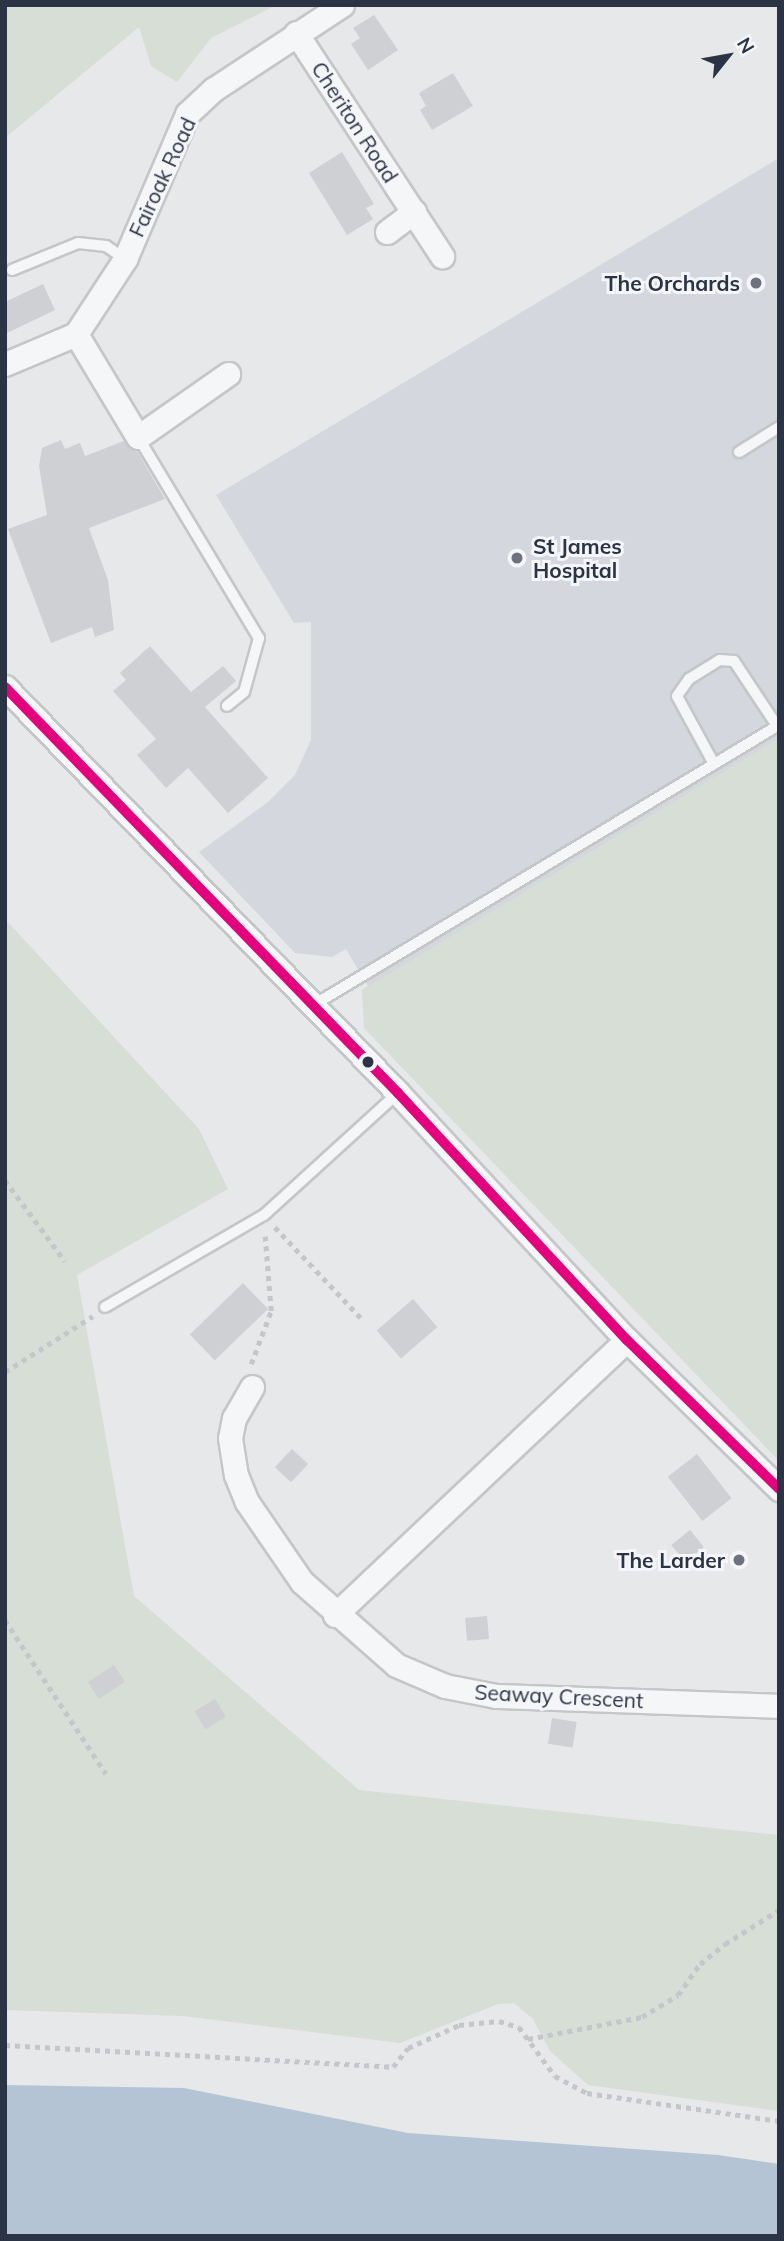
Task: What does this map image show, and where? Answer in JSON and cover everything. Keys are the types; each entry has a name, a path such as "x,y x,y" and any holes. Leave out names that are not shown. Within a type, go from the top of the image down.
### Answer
{"street":[{"name":"Fairoak Road","path":"76,334 125,258 187,114 214,89 342,5"},
{"name":"Cheriton Road","path":"296,33 442,256"},
{"path":"387,232 414,212"},
{"path":"5,364 76,334 138,437 228,374"},
{"path":"5,687 398,1093 627,1340 779,1489"},
{"path":"335,1615 627,1340"},
{"name":"Seaway Crescent","path":"252,1387 231,1428 239,1482 280,1555 335,1615 396,1665 464,1691 779,1706"}],"lane":[{"path":"12,270 78,243 106,246 125,258"},
{"path":"739,452 779,427"},
{"path":"138,437 259,638 244,692 227,706"},
{"path":"312,1006 778,726 734,660 720,660 689,679 677,696 714,764"},
{"path":"105,1307 264,1214 398,1093"}],"path":[{"path":"5,1180 65,1261"},
{"path":"264,1214 361,1318"},
{"path":"252,1387 251,1364 271,1311 264,1214"},
{"path":"5,1372 105,1307"},
{"path":"5,1620 106,1774"},
{"path":"528,2039 642,2017 678,1995 700,1964 725,1944 779,1910"},
{"path":"5,2045 393,2067 408,2048 481,2021 519,2027 555,2076 587,2094 779,2121"}],"shaded area":[{"path":"5,5 276,5 211,38 177,82 151,66 139,27 5,138"},
{"name":"St James Hospital","path":"779,158 779,1461 362,990 368,986 346,949 332,957 295,953 199,852 268,802 295,775 311,740 311,622 294,623 216,495"},
{"path":"779,738 779,1461 364,1028 362,990"},
{"path":"5,919 199,1129 228,1189 77,1275 134,1596 359,1790 779,1835 779,2111 588,2085 550,2051 533,2019 514,2003 498,2004 400,2043 183,2016 5,2010"}],"water":[{"path":"5,2085 184,2088 408,2133 718,2155 779,2164 779,2236 5,2236"}],"building":[{"path":"374,15 398,50 368,70 351,44 360,38 353,28"},
{"path":"453,73 473,106 432,130 420,110 426,106 419,93"},
{"path":"342,152 374,204 366,208 373,219 347,235 309,173"},
{"path":"43,284 55,310 5,334 5,302"},
{"path":"61,440 65,449 80,443 85,456 124,441 137,451 165,499 89,528 108,580 114,630 95,637 92,627 51,643 8,529 47,515 39,466 42,448"},
{"path":"150,646 191,692 223,666 236,681 205,707 268,778 228,813 188,768 166,788 137,755 156,739 113,691 126,680 120,673"},
{"path":"243,1283 268,1309 215,1360 190,1334"},
{"path":"413,1299 437,1327 401,1358 377,1330"},
{"path":"292,1449 308,1464 291,1482 275,1467"},
{"path":"697,1454 731,1498 702,1521 668,1477"},
{"path":"690,1530 704,1547 685,1562 671,1545"},
{"path":"487,1616 489,1639 467,1641 465,1618"},
{"path":"114,1665 125,1682 99,1699 88,1682"},
{"path":"215,1699 226,1717 205,1729 194,1711"},
{"path":"552,1718 577,1722 573,1748 548,1744"}],"transit line":[{"path":"5,687 398,1093 627,1340 779,1489"}],"place":[{"name":"The Orchards","path":"756,283"},
{"name":"St James Hospital","path":"517,558"},
{"name":"The Larder","path":"739,1560"}]}
